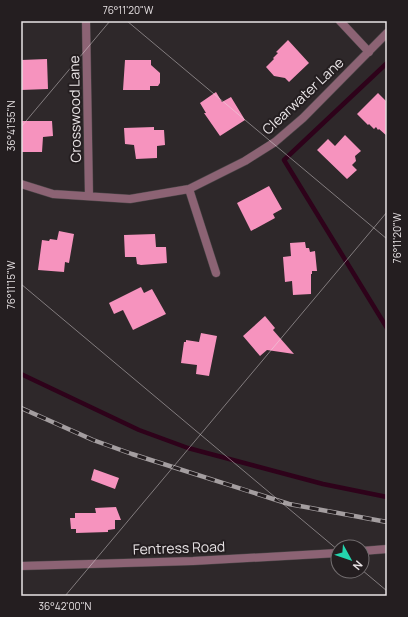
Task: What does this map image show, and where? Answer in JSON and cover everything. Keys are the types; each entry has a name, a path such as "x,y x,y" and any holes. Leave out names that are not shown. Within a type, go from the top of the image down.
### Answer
{"street":[{"name":"Crosswood Lane","path":"86,21 89,196"},
{"path":"340,21 369,52"},
{"name":"Clearwater Lane","path":"21,184 53,194 130,199 189,188 245,161 274,142 303,118 387,34"},
{"path":"189,188 216,273"},
{"path":"370,551 387,548"},
{"name":"Fentress Road","path":"21,566 193,561 330,553"}],"building":[{"path":"288,40 309,63 289,82 285,78 274,76 266,67 278,53 276,52"},
{"path":"47,59 48,89 21,90 21,60"},
{"path":"125,60 151,60 151,65 160,73 160,83 158,86 150,86 150,90 123,90"},
{"path":"216,92 222,102 231,97 245,120 220,136 204,113 206,113 200,103"},
{"path":"378,93 387,102 387,136 376,127 374,129 369,124 368,125 357,114"},
{"path":"22,121 52,121 53,136 43,137 42,152 21,152"},
{"path":"154,127 154,130 164,130 165,145 157,146 157,158 136,159 134,145 125,144 124,128"},
{"path":"345,135 361,151 355,156 356,161 352,165 357,170 347,179 317,150 328,139 335,146"},
{"path":"269,186 282,209 273,214 275,218 251,231 237,203"},
{"path":"59,231 74,234 69,263 65,262 64,272 38,270 42,240 57,240"},
{"path":"155,234 156,247 166,247 167,263 141,265 137,264 136,257 125,257 124,235"},
{"path":"305,242 306,248 309,248 310,252 315,251 317,271 312,271 311,274 311,294 293,295 292,281 285,282 283,257 291,256 290,243"},
{"path":"141,287 144,293 152,289 166,314 133,330 123,310 114,314 109,303"},
{"path":"265,316 275,328 273,330 294,354 267,350 260,356 243,336"},
{"path":"201,333 217,336 209,376 196,374 197,365 181,363 184,342 186,342 186,340 199,342"},
{"path":"94,469 119,478 115,489 91,480"},
{"path":"116,507 121,520 115,520 115,529 108,530 108,532 76,533 76,529 71,529 70,518 75,518 75,513 96,513 95,508"}],"waterway":[{"path":"387,63 284,160 387,328"},
{"path":"21,374 139,430 188,448 323,484 387,497"}],"railway":[{"path":"21,408 93,440 132,454 289,504 387,522"}]}
